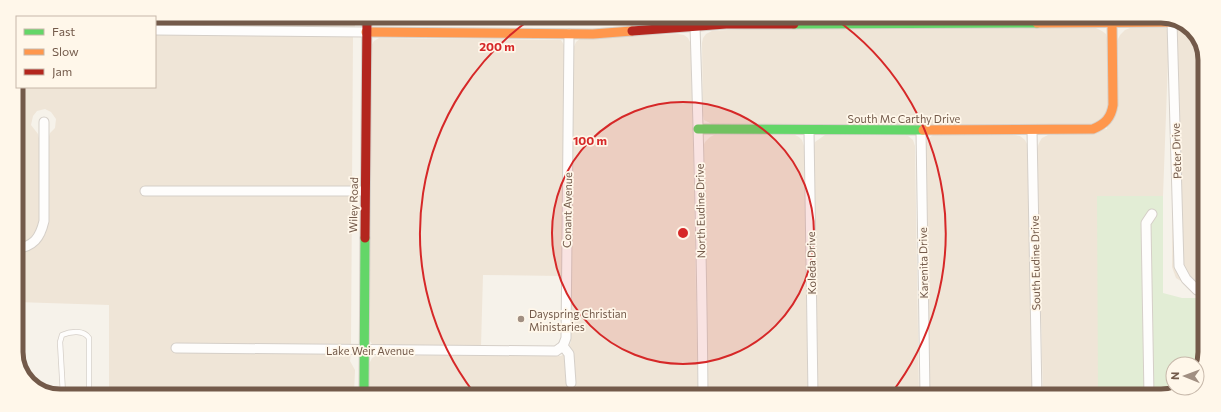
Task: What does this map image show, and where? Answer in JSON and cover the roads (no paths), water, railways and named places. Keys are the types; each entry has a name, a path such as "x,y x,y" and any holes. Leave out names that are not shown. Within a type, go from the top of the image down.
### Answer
{"street":[{"name":"Wiley Road","path":"364,389 367,23"},
{"path":"156,30 593,34 686,23"},
{"name":"North Eudine Drive","path":"694,23 702,291 703,389"},
{"path":"710,23 744,23"},
{"name":"South Mc Carthy Drive","path":"698,129 1093,129 1101,126 1107,121 1112,113 1112,23"},
{"name":"Peter Drive","path":"1176,26 1179,266 1186,279 1198,290"},
{"name":"Conant Avenue","path":"569,34 566,338 563,346 569,354 571,383"},
{"path":"23,248 35,240 42,230 44,221 44,122"},
{"name":"Koleda Drive","path":"809,130 813,389"},
{"name":"Karenita Drive","path":"921,130 925,389"},
{"name":"South Eudine Drive","path":"1032,130 1038,389"},
{"path":"144,190 365,191"},
{"path":"1149,389 1146,223 1152,214"},
{"name":"Lake Weir Avenue","path":"176,348 556,351 563,346"}],"lane":[{"path":"63,389 60,342 62,335 68,332 83,332 90,338 89,389"}],"place":[{"name":"Dayspring Christian Ministaries","path":"521,319"}]}
